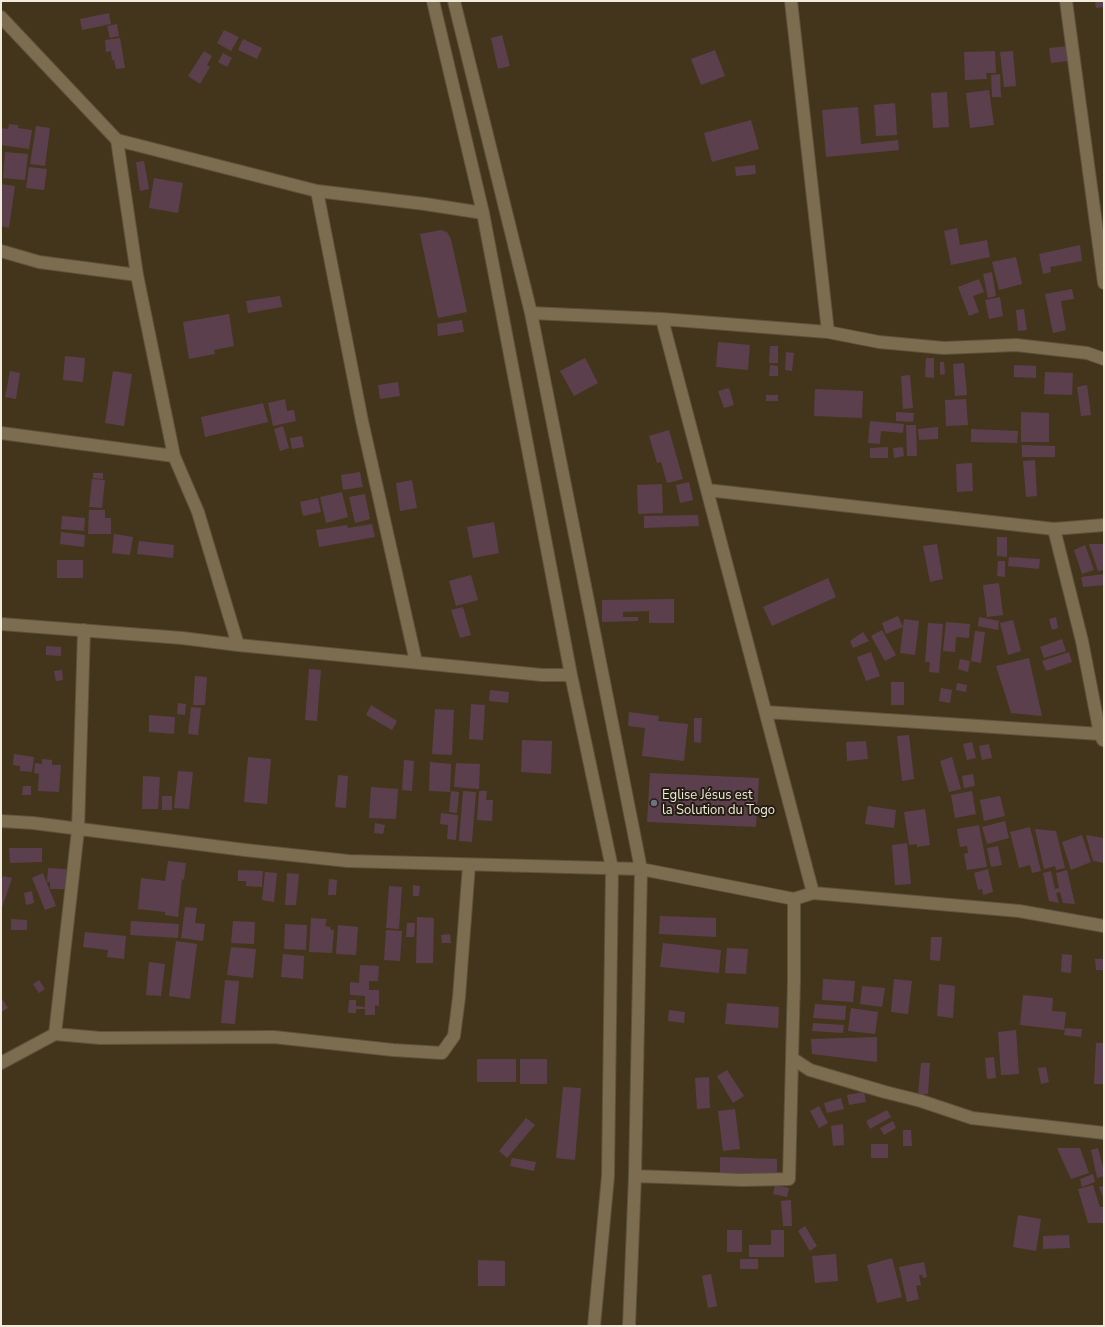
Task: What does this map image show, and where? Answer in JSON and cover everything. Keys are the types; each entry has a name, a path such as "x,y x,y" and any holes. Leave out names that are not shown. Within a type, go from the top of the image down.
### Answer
{"street":[{"path":"433,1 483,213 571,675 612,868 608,1176 594,1326"},
{"path":"454,1 531,313 641,869 635,1176 629,1326"},
{"path":"791,1 828,332"},
{"path":"1066,1 1104,283"},
{"path":"1,17 117,140 318,191 425,204 483,213"},
{"path":"117,140 137,275 174,456 198,512 238,645"},
{"path":"318,191 362,421 416,662"},
{"path":"1,252 39,262 137,275"},
{"path":"531,313 662,319 828,332 879,342 944,348 1016,345 1087,352 1104,359"},
{"path":"662,319 813,893"},
{"path":"1,433 174,456"},
{"path":"708,490 1054,529 1104,525"},
{"path":"766,712 1102,738 1082,641 1054,529"},
{"path":"1,624 182,638 238,645 542,675 571,675"},
{"path":"55,1034 78,830 84,630"},
{"path":"1,821 32,823 78,830 348,861 641,869 794,899 813,893 1019,911 1104,926"},
{"path":"1,1063 55,1034 100,1038 274,1036 392,1050 442,1053 454,1036 459,997 469,865"},
{"path":"635,1176 742,1180 789,1179 794,980 794,899"},
{"path":"792,1059 810,1070 921,1101 972,1118 1104,1133"}],"building":[{"path":"1095,1 1104,1 1104,7 1096,8"},
{"path":"109,13 111,24 82,30 80,19"},
{"path":"117,24 119,36 110,38 107,26"},
{"path":"224,30 239,37 231,51 217,43"},
{"path":"502,35 510,66 498,69 491,38"},
{"path":"120,38 125,68 116,69 114,60 112,60 111,51 106,52 105,40"},
{"path":"243,39 262,48 257,59 238,50"},
{"path":"1068,46 1069,61 1051,63 1049,48"},
{"path":"715,50 725,76 701,85 691,59"},
{"path":"204,51 212,56 207,65 210,67 200,84 188,76"},
{"path":"995,51 996,73 986,73 987,79 965,80 964,52"},
{"path":"1013,51 1016,86 1004,87 1000,52"},
{"path":"223,53 232,58 227,67 218,62"},
{"path":"1000,74 1001,97 992,97 991,75"},
{"path":"989,90 994,125 970,128 966,93"},
{"path":"947,92 949,127 933,128 931,93"},
{"path":"895,103 897,135 876,136 874,105"},
{"path":"858,107 861,144 898,140 899,150 826,157 822,110"},
{"path":"751,120 759,149 712,162 704,133"},
{"path":"9,124 18,125 18,128 32,130 29,149 1,145 1,128 8,129"},
{"path":"36,126 50,128 45,166 30,164"},
{"path":"5,152 28,154 25,180 3,178"},
{"path":"144,161 149,189 140,191 136,162"},
{"path":"755,165 756,174 736,176 735,167"},
{"path":"29,167 47,169 44,190 26,188"},
{"path":"154,178 183,183 178,213 149,208"},
{"path":"1,184 15,186 9,228 1,226"},
{"path":"957,228 960,245 987,240 990,257 951,265 944,231"},
{"path":"441,230 447,232 451,239 467,312 438,318 420,234"},
{"path":"1080,245 1082,261 1050,267 1051,272 1043,274 1039,254"},
{"path":"1016,257 1022,284 999,290 992,262"},
{"path":"992,272 996,296 988,298 983,274"},
{"path":"979,279 984,292 973,296 979,312 969,316 958,287"},
{"path":"1072,289 1074,299 1061,301 1066,330 1053,333 1045,294"},
{"path":"280,296 282,307 248,313 246,301"},
{"path":"1000,297 1003,316 989,319 985,300"},
{"path":"1024,309 1027,330 1018,331 1016,310"},
{"path":"229,314 234,346 214,350 215,354 189,359 183,322"},
{"path":"462,320 464,332 438,336 437,324"},
{"path":"718,342 750,345 748,370 716,367"},
{"path":"770,346 778,346 778,363 769,363"},
{"path":"786,352 794,353 792,371 785,370"},
{"path":"65,356 85,358 83,382 63,380"},
{"path":"585,358 598,383 574,396 560,371"},
{"path":"926,358 934,358 934,378 925,377"},
{"path":"940,362 944,362 945,374 940,375"},
{"path":"964,363 967,395 955,396 953,364"},
{"path":"770,365 778,366 778,376 769,376"},
{"path":"1014,365 1036,366 1036,378 1014,377"},
{"path":"10,371 20,373 16,399 5,397"},
{"path":"113,371 132,374 124,426 105,423"},
{"path":"1045,372 1073,373 1072,395 1044,394"},
{"path":"910,375 913,408 903,409 901,376"},
{"path":"398,382 400,396 380,399 378,385"},
{"path":"1087,385 1091,415 1081,416 1077,387"},
{"path":"729,388 734,405 724,408 718,391"},
{"path":"815,389 863,391 862,418 814,416"},
{"path":"766,395 778,395 778,401 766,401"},
{"path":"285,399 287,411 294,410 296,421 273,426 268,403"},
{"path":"966,399 968,425 946,426 945,400"},
{"path":"263,403 268,422 205,437 201,417"},
{"path":"896,412 914,413 913,422 896,421"},
{"path":"1021,412 1049,413 1049,442 1021,442"},
{"path":"870,421 904,424 903,433 881,431 880,444 868,443"},
{"path":"906,425 916,425 917,456 907,456"},
{"path":"283,426 289,448 280,451 274,429"},
{"path":"938,427 938,439 919,440 918,429"},
{"path":"971,429 1018,431 1017,443 971,442"},
{"path":"669,430 683,479 667,483 661,462 657,463 649,436"},
{"path":"302,436 304,447 292,449 290,438"},
{"path":"1022,445 1055,446 1055,457 1022,457"},
{"path":"888,447 888,458 870,458 870,448"},
{"path":"903,447 904,456 894,458 893,448"},
{"path":"1035,460 1037,496 1026,497 1023,461"},
{"path":"972,463 973,491 957,492 956,464"},
{"path":"360,472 363,487 343,490 341,475"},
{"path":"93,473 103,473 103,479 93,478"},
{"path":"92,479 105,480 102,508 89,507"},
{"path":"412,480 417,508 400,511 396,483"},
{"path":"689,482 693,500 680,503 676,485"},
{"path":"662,484 663,513 638,514 637,485"},
{"path":"342,492 348,517 326,523 320,497"},
{"path":"365,494 370,519 355,523 349,497"},
{"path":"318,498 321,512 303,516 300,502"},
{"path":"89,510 105,510 105,518 111,518 111,534 88,534"},
{"path":"698,515 699,526 644,528 644,516"},
{"path":"62,516 85,518 84,531 61,529"},
{"path":"494,522 499,553 473,558 467,527"},
{"path":"372,524 375,537 319,547 316,530 347,525 348,528"},
{"path":"61,532 85,535 84,547 60,544"},
{"path":"114,534 133,537 130,555 112,553"},
{"path":"997,537 1007,537 1007,557 997,556"},
{"path":"139,541 174,545 173,558 137,554"},
{"path":"937,544 943,579 930,582 923,546"},
{"path":"1089,544 1104,544 1104,570 1098,571"},
{"path":"1085,545 1094,570 1082,574 1074,550"},
{"path":"1009,557 1040,559 1039,569 1008,566"},
{"path":"57,560 83,560 83,578 57,578"},
{"path":"998,561 1005,561 1005,577 997,576"},
{"path":"1104,574 1104,585 1083,587 1081,577"},
{"path":"471,575 478,600 456,606 449,581"},
{"path":"828,578 836,597 772,626 763,607"},
{"path":"999,583 1003,615 987,617 983,585"},
{"path":"674,599 674,623 649,623 649,611 623,612 623,617 638,617 638,621 602,622 602,600"},
{"path":"463,607 471,635 460,638 451,610"},
{"path":"898,616 903,627 886,634 882,623"},
{"path":"979,617 999,621 998,630 978,626"},
{"path":"1056,617 1058,628 1052,630 1049,619"},
{"path":"904,619 919,621 915,655 900,653"},
{"path":"1013,620 1021,651 1008,655 1000,623"},
{"path":"946,622 970,624 969,638 956,637 955,652 943,651"},
{"path":"928,623 943,624 939,673 929,672 930,662 925,662"},
{"path":"882,630 896,655 885,661 871,636"},
{"path":"975,631 985,632 981,663 971,661"},
{"path":"863,632 869,641 853,648 850,641"},
{"path":"1062,639 1066,651 1044,658 1040,647"},
{"path":"46,646 61,647 61,656 46,655"},
{"path":"871,652 880,676 866,681 857,657"},
{"path":"1069,652 1072,662 1046,671 1042,661"},
{"path":"1029,658 1042,716 1011,713 996,666"},
{"path":"960,659 970,661 968,672 958,669"},
{"path":"309,669 321,670 317,721 305,720"},
{"path":"62,670 63,680 56,681 54,671"},
{"path":"195,676 207,677 205,705 193,705"},
{"path":"891,682 904,682 904,705 891,705"},
{"path":"957,683 967,685 966,692 956,690"},
{"path":"941,688 952,690 950,703 939,701"},
{"path":"490,690 509,692 508,703 489,701"},
{"path":"178,703 186,704 185,715 177,714"},
{"path":"471,704 485,705 483,740 469,739"},
{"path":"371,705 397,721 392,730 366,715"},
{"path":"191,707 201,708 198,735 188,734"},
{"path":"435,709 454,710 452,755 432,754"},
{"path":"629,712 659,716 658,721 688,724 684,761 642,756 645,728 628,726"},
{"path":"149,715 175,717 174,734 149,732"},
{"path":"694,718 702,718 701,743 694,742"},
{"path":"909,735 914,779 902,781 897,736"},
{"path":"522,740 552,741 551,774 521,772"},
{"path":"866,741 868,759 847,761 846,742"},
{"path":"972,742 976,758 967,760 963,744"},
{"path":"989,744 992,758 982,760 979,746"},
{"path":"14,754 34,757 32,772 20,771 20,766 13,765"},
{"path":"248,757 271,759 267,804 244,802"},
{"path":"952,757 961,789 949,792 940,761"},
{"path":"42,759 52,760 52,765 61,765 59,792 38,791 39,774 34,773 35,763 42,764"},
{"path":"404,760 414,761 412,791 402,790"},
{"path":"430,762 451,764 450,792 429,791"},
{"path":"456,763 480,764 479,789 454,787"},
{"path":"178,771 193,772 189,809 174,808"},
{"path":"650,773 759,778 756,827 647,822"},
{"path":"973,774 975,786 964,788 962,776"},
{"path":"338,775 348,776 346,808 335,807"},
{"path":"143,776 160,777 158,809 142,809"},
{"path":"23,786 31,786 31,795 22,795"},
{"path":"371,787 398,789 396,819 369,818"},
{"path":"451,791 459,792 457,813 449,812"},
{"path":"463,791 476,792 472,842 459,841"},
{"path":"479,791 487,791 486,800 493,800 492,821 477,820"},
{"path":"972,791 976,814 955,818 951,795"},
{"path":"162,796 172,796 172,810 162,810"},
{"path":"1000,796 1005,816 984,821 980,800"},
{"path":"868,806 896,810 894,828 865,824"},
{"path":"925,809 930,845 917,847 917,844 909,845 904,812"},
{"path":"441,813 458,815 456,840 447,839 448,825 440,824"},
{"path":"1005,821 1009,838 987,844 982,827"},
{"path":"375,823 385,825 383,834 374,833"},
{"path":"979,825 987,867 967,870 964,854 968,853 967,846 960,847 957,829"},
{"path":"1030,827 1041,871 1032,873 1030,865 1019,868 1010,832"},
{"path":"1035,829 1056,831 1065,868 1056,870 1055,866 1044,869"},
{"path":"1082,835 1091,862 1071,870 1062,842"},
{"path":"1086,835 1104,838 1104,863 1093,861"},
{"path":"907,843 911,884 895,885 892,845"},
{"path":"998,846 1002,865 991,867 987,848"},
{"path":"9,848 42,848 42,862 10,863"},
{"path":"168,861 186,863 184,880 182,879 178,917 165,915 165,912 138,909 141,878 165,881"},
{"path":"48,868 66,869 66,889 50,889 50,882 47,882"},
{"path":"988,869 993,892 983,895 982,889 978,890 974,873"},
{"path":"238,870 263,871 262,887 246,886 246,881 238,881"},
{"path":"1067,870 1075,904 1063,903 1060,892 1056,893 1059,903 1049,901 1043,873 1051,871 1055,889 1059,888 1056,873"},
{"path":"265,872 277,873 274,902 262,900"},
{"path":"43,873 56,906 45,910 32,878"},
{"path":"287,873 299,874 296,905 285,905"},
{"path":"3,876 12,878 1,911 1,882"},
{"path":"329,879 337,880 336,895 328,895"},
{"path":"413,885 420,886 419,896 413,896"},
{"path":"389,886 402,887 399,929 386,928"},
{"path":"32,891 34,903 26,905 24,893"},
{"path":"185,907 197,908 195,923 205,924 203,941 181,938"},
{"path":"660,916 716,918 716,937 659,934"},
{"path":"417,917 434,918 433,963 416,963"},
{"path":"311,918 327,919 325,926 330,927 331,930 334,930 332,953 309,952"},
{"path":"11,919 27,920 27,930 11,930"},
{"path":"131,921 179,924 178,938 130,935"},
{"path":"233,921 255,922 254,944 231,943"},
{"path":"407,923 415,923 414,937 406,937"},
{"path":"285,924 307,925 306,950 284,949"},
{"path":"338,925 358,927 356,955 336,954"},
{"path":"386,930 402,931 400,961 384,960"},
{"path":"85,932 126,936 124,959 107,957 108,950 83,947"},
{"path":"450,934 451,943 442,943 441,935"},
{"path":"931,937 942,937 940,961 930,960"},
{"path":"176,941 197,944 190,999 169,996"},
{"path":"663,943 721,950 719,973 660,967"},
{"path":"231,947 256,949 253,978 227,975"},
{"path":"727,948 748,949 746,974 725,973"},
{"path":"283,954 304,956 303,979 281,977"},
{"path":"1062,954 1072,955 1071,973 1061,972"},
{"path":"1095,959 1104,959 1104,970 1096,970"},
{"path":"149,962 165,964 161,996 146,995"},
{"path":"360,965 379,966 378,981 369,981 369,990 379,990 379,1006 375,1005 375,1015 365,1015 365,1009 356,1009 356,1013 348,1013 349,1000 356,1000 356,1006 365,1007 365,996 350,995 350,982 359,983"},
{"path":"823,979 855,981 853,1002 822,1000"},
{"path":"894,979 912,981 908,1014 891,1012"},
{"path":"39,980 45,989 39,993 33,984"},
{"path":"225,980 239,981 235,1024 221,1023"},
{"path":"939,984 955,986 953,1018 937,1016"},
{"path":"862,986 885,988 882,1007 860,1004"},
{"path":"1023,995 1053,998 1052,1011 1066,1012 1064,1030 1020,1025"},
{"path":"1,997 8,1008 1,1012"},
{"path":"727,1003 779,1007 778,1028 725,1024"},
{"path":"815,1004 846,1006 845,1020 813,1018"},
{"path":"851,1008 878,1012 875,1034 848,1031"},
{"path":"669,1010 685,1012 684,1023 668,1021"},
{"path":"813,1023 844,1025 843,1033 812,1031"},
{"path":"1065,1028 1082,1029 1081,1037 1064,1035"},
{"path":"1016,1030 1019,1074 1001,1075 998,1032"},
{"path":"877,1037 877,1062 812,1054 811,1039"},
{"path":"1096,1043 1104,1043 1104,1084 1094,1084"},
{"path":"994,1057 996,1078 987,1079 985,1058"},
{"path":"477,1059 516,1059 516,1082 477,1082"},
{"path":"520,1059 547,1059 547,1084 520,1084"},
{"path":"921,1063 930,1063 928,1094 918,1094"},
{"path":"1046,1067 1049,1082 1041,1084 1038,1068"},
{"path":"727,1070 744,1096 733,1103 717,1076"},
{"path":"709,1077 710,1108 697,1109 695,1078"},
{"path":"563,1087 581,1088 575,1160 556,1158"},
{"path":"864,1092 866,1102 849,1105 847,1095"},
{"path":"841,1098 844,1109 827,1113 824,1103"},
{"path":"819,1106 828,1123 819,1128 810,1111"},
{"path":"735,1109 740,1149 723,1151 718,1111"},
{"path":"887,1110 891,1117 870,1129 866,1121"},
{"path":"526,1118 535,1125 507,1158 499,1151"},
{"path":"893,1121 896,1128 884,1135 880,1128"},
{"path":"843,1124 844,1145 833,1146 831,1126"},
{"path":"903,1130 911,1130 912,1146 903,1146"},
{"path":"871,1144 888,1144 888,1158 871,1158"},
{"path":"1057,1148 1080,1148 1089,1173 1071,1179"},
{"path":"1098,1148 1104,1176 1097,1178 1091,1150"},
{"path":"720,1157 777,1159 777,1175 720,1173"},
{"path":"512,1158 536,1162 534,1171 510,1166"},
{"path":"1093,1174 1095,1182 1082,1187 1080,1179"},
{"path":"775,1185 789,1188 787,1197 773,1194"},
{"path":"1093,1185 1100,1207 1104,1207 1104,1223 1088,1223 1078,1189"},
{"path":"1104,1186 1104,1200 1099,1187"},
{"path":"791,1200 792,1226 783,1226 781,1201"},
{"path":"1018,1215 1041,1219 1036,1251 1013,1247"},
{"path":"805,1226 817,1246 810,1251 798,1231"},
{"path":"727,1230 742,1230 742,1252 727,1252"},
{"path":"771,1230 784,1230 784,1257 749,1257 749,1245 771,1245"},
{"path":"1069,1235 1070,1248 1043,1249 1043,1236"},
{"path":"836,1254 838,1281 815,1283 812,1256"},
{"path":"892,1258 902,1297 877,1303 867,1265"},
{"path":"740,1259 758,1259 758,1269 740,1269"},
{"path":"478,1260 505,1261 505,1286 478,1286"},
{"path":"924,1262 927,1277 923,1278 922,1275 919,1275 921,1285 916,1286 919,1299 907,1302 899,1267"},
{"path":"711,1274 717,1306 708,1308 702,1276"}],"place":[{"name":"Eglise Jésus est la Solution du Togo","path":"654,803"}]}
